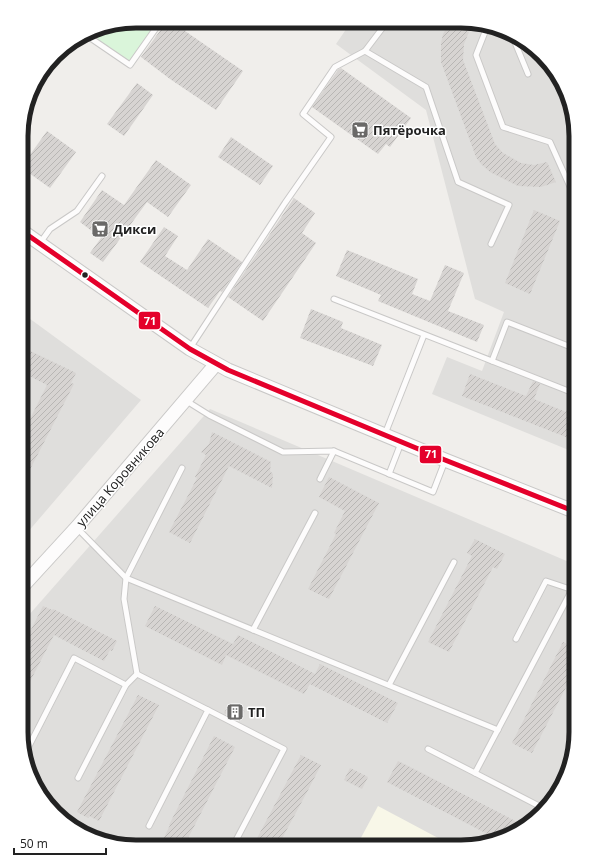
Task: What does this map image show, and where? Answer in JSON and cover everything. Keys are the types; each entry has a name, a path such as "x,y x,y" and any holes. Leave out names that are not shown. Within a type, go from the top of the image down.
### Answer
{"street":[{"path":"28,236 190,349 216,364 384,435 569,509"},
{"name":"улица Коровникова","path":"28,580 76,527 216,364"}],"lane":[{"path":"90,38 130,66 156,28"},
{"path":"190,349 285,203 331,137 303,114 335,67 365,51 382,28"},
{"path":"485,31 476,55 503,126 550,142 569,184"},
{"path":"517,43 528,74"},
{"path":"365,51 426,87 458,182 509,205 491,244"},
{"path":"39,244 50,229 77,211 102,176"},
{"path":"334,299 569,391"},
{"path":"492,361 507,322 569,346"},
{"path":"384,435 424,335"},
{"path":"185,400 208,415 283,452 334,451 433,492 445,460"},
{"path":"389,474 402,442"},
{"path":"320,478 334,451"},
{"path":"136,674 124,599 126,578 182,468"},
{"path":"254,630 315,512"},
{"path":"76,527 126,578 498,730"},
{"path":"389,685 454,562"},
{"path":"516,639 546,581 569,588"},
{"path":"475,773 569,599"},
{"path":"29,746 74,658 126,685"},
{"path":"78,778 126,685 136,674"},
{"path":"136,674 284,749 236,840"},
{"path":"149,826 208,710"},
{"path":"428,749 539,806"}],"shaded area":[{"path":"347,28 475,29 502,36 527,50 551,76 558,88 567,115 569,136 569,450 432,394 447,357 482,371 504,312 475,299 426,110 336,44"},
{"path":"28,317 141,400 28,532"},
{"path":"210,409 569,562 569,739 567,753 558,780 551,792 532,813 509,829 475,839 136,840 108,836 88,829 65,813 46,792 34,767 29,746 28,732 28,616"},
{"path":"378,806 442,840 360,840"}],"green space":[{"path":"129,28 153,28 129,62 93,37 115,30"}],"building":[{"path":"162,28 187,28 185,31 243,71 216,110 170,79 141,57"},
{"path":"446,28 460,28 469,32 464,44 463,60 495,144 503,153 521,163 534,165 547,162 556,182 541,187 518,186 490,172 481,164 476,157 441,62 441,43"},
{"path":"341,68 411,118 390,147 386,144 378,154 312,107 338,70"},
{"path":"137,83 153,95 124,136 107,124"},
{"path":"47,131 76,152 50,188 28,172 28,158"},
{"path":"231,137 273,166 260,185 218,157"},
{"path":"156,160 191,185 168,217 147,202 103,262 90,253 101,238 80,222 102,190 124,205"},
{"path":"294,198 315,213 302,233 316,243 263,321 228,297"},
{"path":"534,210 560,221 530,294 505,283"},
{"path":"164,227 178,236 165,256 187,270 208,239 242,262 222,292 220,291 208,308 140,262"},
{"path":"347,250 418,279 412,294 430,301 445,265 464,273 448,311 484,325 477,342 378,301 381,295 336,276"},
{"path":"311,309 343,322 341,328 382,345 373,366 300,338"},
{"path":"28,350 76,373 71,383 74,384 28,473 28,423 47,385 28,375"},
{"path":"470,374 526,396 533,381 540,384 534,399 566,412 567,410 569,411 569,438 462,396"},
{"path":"212,432 271,462 270,471 273,474 272,488 229,466 190,543 169,532 197,478 195,477 206,455 201,452 209,444"},
{"path":"329,477 379,503 329,599 308,589 336,534 334,533 345,511 319,497"},
{"path":"475,539 505,554 497,569 493,567 449,652 428,642 472,556 467,553"},
{"path":"43,606 52,610 53,609 117,641 112,651 110,650 104,661 54,635 28,685 28,635"},
{"path":"155,606 233,644 238,635 315,674 320,664 398,703 387,723 310,684 304,694 226,655 222,665 145,626"},
{"path":"563,642 569,645 569,682 532,753 512,743"},
{"path":"138,695 159,705 99,821 89,816 88,818 77,812"},
{"name":"ТП","path":"230,703 245,711 240,721 224,713"},
{"path":"214,736 235,747 187,840 163,840"},
{"path":"301,755 321,765 281,840 256,840"},
{"path":"398,761 519,823 509,829 490,836 387,782"},
{"path":"350,768 368,777 362,789 344,780"}],"transit line":[{"name":"71","path":"28,235 190,349 228,370 445,460 569,509"}],"place":[{"name":"Пятёрочка","path":"360,130"},
{"name":"Дикси","path":"100,229"},
{"name":"ТП","path":"235,712"}]}
